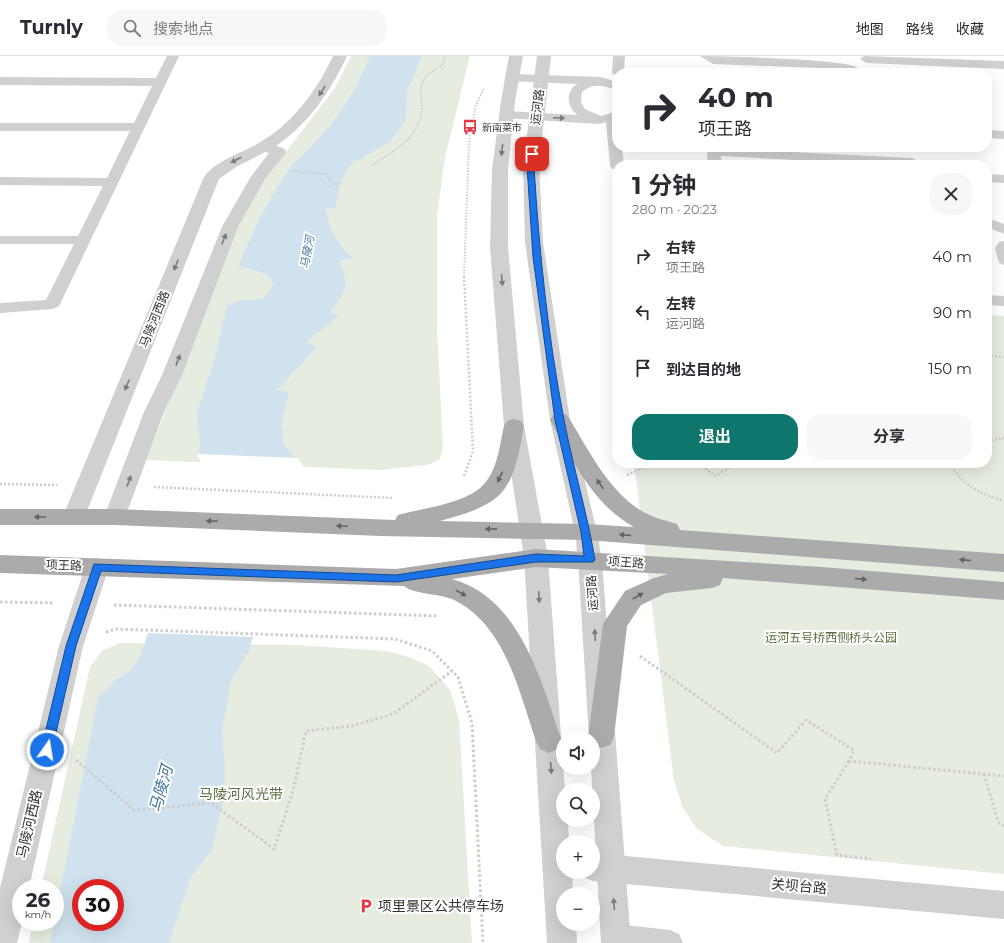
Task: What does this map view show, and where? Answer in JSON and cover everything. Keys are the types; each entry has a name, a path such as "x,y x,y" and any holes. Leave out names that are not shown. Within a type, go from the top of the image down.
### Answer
{"main road":[{"path":"560,420 610,498 630,516 655,528 789,546"},
{"path":"381,528 472,503 494,489 505,463 514,426"},
{"path":"0,517 115,517 381,528 586,532 818,548 1004,563"},
{"name":"项王路","path":"0,564 396,578 536,558 590,560 797,574 1004,591"},
{"path":"601,738 615,624 633,598 662,584 690,580 797,574"},
{"path":"396,578 455,589 476,601 493,618 511,642 549,741"}],"street":[{"name":"马陵河西路","path":"74,516 212,177 224,167 263,147 284,133 314,103 330,79 340,56"},
{"path":"516,56 506,115 500,170 499,247 514,426 530,530 536,558 557,835"},
{"name":"运河路","path":"544,56 531,166 534,242 560,420 586,532 590,560 601,738 602,868 616,940"},
{"path":"115,517 154,412 172,375 230,227 258,178 277,154 275,149 263,147"},
{"name":"马陵河西路","path":"2,943 71,646 97,567"},
{"name":"关坝台路","path":"602,868 1004,905"},
{"path":"560,879 562,943"}],"lane":[{"path":"0,308 52,304 173,56"},
{"path":"618,68 619,56"},
{"path":"706,56 713,60 821,64 838,68"},
{"path":"852,68 854,65 866,59 880,56"},
{"path":"866,59 1004,65"},
{"path":"866,59 876,68"},
{"path":"512,78 601,81 612,84"},
{"path":"0,81 160,82"},
{"path":"599,120 579,110 575,104 574,95 576,90 580,87 601,81"},
{"path":"506,115 599,120 612,117"},
{"path":"0,127 138,127"},
{"path":"992,134 1004,135"},
{"path":"714,152 845,160"},
{"path":"992,178 1004,179"},
{"path":"0,181 112,182"},
{"path":"992,224 1004,230"},
{"path":"0,240 83,240"},
{"path":"992,252 1004,253"},
{"path":"992,300 1004,301"},
{"path":"616,940 670,943"}],"path":[{"path":"372,165 406,142 415,132 422,117 422,84 427,76 446,62 445,56"},
{"path":"463,477 473,451 464,280 469,152 476,105 485,86"},
{"path":"289,170 304,173 327,174 332,184 340,184"},
{"path":"992,356 1004,357"},
{"path":"992,440 1004,438"},
{"path":"705,468 715,476 729,468"},
{"path":"952,468 965,484 982,495 1004,501"},
{"path":"0,484 87,485"},
{"path":"127,486 395,498"},
{"path":"0,602 446,616"},
{"path":"100,634 116,629 396,640 432,651 458,677 472,723 483,943"},
{"path":"614,638 777,753 806,720 854,750 849,762 826,799 837,855 876,860"},
{"path":"73,758 134,810 211,803 274,849 292,798 302,760 306,731 352,726 393,714 452,671"},
{"path":"849,762 1004,776"},
{"path":"984,774 998,822 1004,826"}],"green space":[{"path":"351,56 470,56 445,157 437,215 437,328 443,449 439,460 427,465 379,470 146,460 237,229 262,183 335,88"},
{"name":"运河五号桥西侧桥头公园","path":"992,315 1004,316 1004,874 723,846 696,828 683,808 674,781 635,468 992,468"},
{"name":"马陵河风光带","path":"120,643 297,645 386,651 409,657 429,666 450,690 459,719 472,943 29,943 31,931 64,931 64,879 43,879 90,667 102,651"}],"water":[{"name":"马陵河","path":"370,56 422,56 407,90 406,119 402,126 389,142 358,161 355,160 350,165 341,182 336,208 326,208 329,223 334,236 353,258 339,261 344,276 345,288 340,300 330,312 339,316 306,342 317,347 277,390 289,392 281,424 284,445 301,465 249,651 231,680 222,731 225,777 222,805 212,850 191,877 169,943 50,943 52,931 64,931 64,879 63,879 98,698 115,680 131,670 141,655 202,461 199,454 200,437 197,412 215,357 227,306 240,301 264,298 273,283 267,274 239,266 262,215 275,191 291,167 336,118 355,88"}],"pier":[{"path":"197,454 298,458 303,465 255,637 146,633 200,461"}],"place":[{"name":"新南菜市","path":"470,127"},
{"name":"项里景区公共停车场","path":"366,906"}],"route":[{"path":"47,750 71,646 97,567 396,578 536,558 590,560 586,532 560,420 536,257 531,166 532,154"}]}
